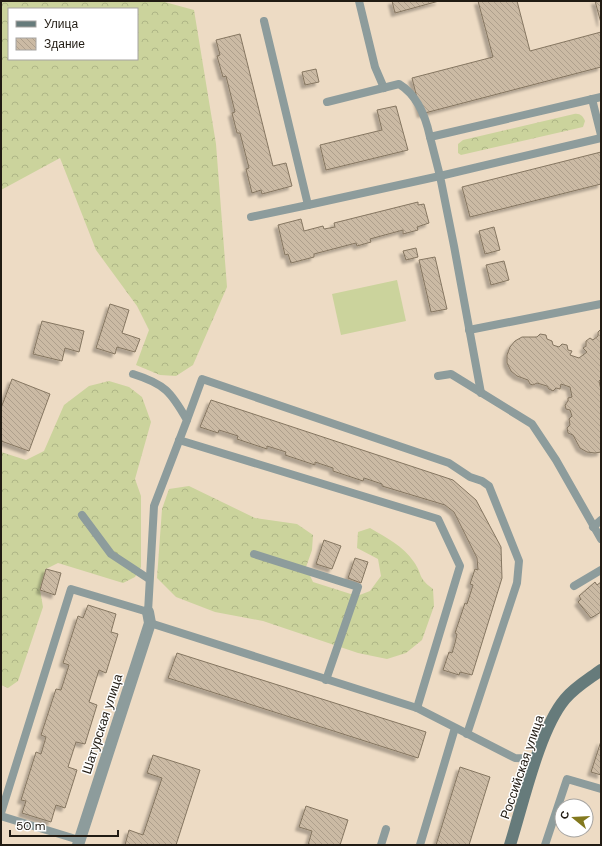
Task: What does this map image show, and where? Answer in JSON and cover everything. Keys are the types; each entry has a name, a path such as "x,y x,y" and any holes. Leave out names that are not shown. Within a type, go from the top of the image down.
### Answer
{"main road":[{"name":"Российская улица","path":"510,845 552,717 566,698 601,670"}],"street":[{"name":"Шатурская улица","path":"79,842 149,618"}],"lane":[{"path":"359,1 375,67 384,88"},
{"path":"264,21 308,205"},
{"path":"327,102 399,84 409,90 427,121 440,176 481,393"},
{"path":"430,137 601,97"},
{"path":"251,217 440,176 601,137 592,99"},
{"path":"469,330 601,304"},
{"path":"133,374 161,386 174,396 187,420"},
{"path":"438,376 451,374 532,424 556,460 601,539"},
{"path":"149,618 149,579 154,506 202,379 449,463 489,486 519,560 517,583 467,734"},
{"path":"179,440 438,519 460,566 417,708"},
{"path":"82,515 111,554 149,579"},
{"path":"594,527 601,520"},
{"path":"254,554 358,587 326,680"},
{"path":"574,586 601,570"},
{"path":"79,842 1,815 71,589 326,680 417,708 515,758 537,759"},
{"path":"420,845 455,728"},
{"path":"545,845 566,779 601,789"},
{"path":"381,845 386,829"}],"green space":[{"path":"1,1 161,1 194,10 216,144 227,287 193,365 176,376 160,375 136,365 149,330 137,306 96,250 60,158 1,190"},
{"path":"580,114 585,121 583,127 461,155 458,153 458,144 463,140"},
{"path":"397,280 406,321 341,335 332,294"},
{"path":"109,381 129,387 142,397 151,422 135,479 141,496 141,567 135,577 123,583 58,563 46,569 40,590 43,607 18,681 8,688 1,685 1,452 26,460 44,451 64,405 89,386"},
{"path":"189,486 255,518 297,524 313,535 312,550 306,567 313,582 357,596 370,591 381,576 378,559 357,548 358,532 370,528 388,539 410,556 417,566 422,579 433,589 434,606 422,640 406,653 387,659 358,653 263,621 215,612 176,597 157,578 162,509 169,489"}],"building":[{"path":"392,1 439,1 395,13"},
{"path":"478,1 517,1 530,51 601,32 601,67 421,114 412,78 493,57"},
{"path":"595,1 601,1 601,23"},
{"path":"240,34 273,166 286,163 292,186 262,194 261,190 252,193 246,169 249,168 240,133 237,133 232,113 235,112 226,76 223,77 217,56 220,55 216,40"},
{"path":"316,69 319,82 305,85 302,72"},
{"path":"396,106 408,150 326,170 320,145 382,130 377,110"},
{"path":"601,152 601,184 470,217 462,187"},
{"path":"418,202 418,205 424,204 429,223 417,227 418,230 403,234 403,230 370,239 371,242 357,246 356,243 314,254 314,257 291,263 288,254 285,255 278,225 301,219 304,231 323,226 324,229 335,227 334,223"},
{"path":"494,227 500,250 485,254 479,231"},
{"path":"416,248 418,257 406,260 403,251"},
{"path":"435,257 447,309 431,312 419,260"},
{"path":"504,261 509,280 491,285 486,265"},
{"path":"110,304 129,310 122,333 140,339 135,352 117,347 115,354 96,348"},
{"path":"42,321 84,331 79,352 65,348 62,361 33,354"},
{"path":"601,329 601,379 599,381 601,390 601,452 595,453 587,452 580,448 573,435 568,433 567,428 570,425 569,419 572,416 570,410 566,409 565,405 568,398 572,397 570,387 561,384 560,389 556,388 553,391 547,386 537,383 533,385 530,384 528,380 517,376 511,371 507,363 507,355 510,347 515,341 522,337 537,337 540,334 546,335 547,339 552,341 553,345 559,347 562,344 567,345 568,350 572,351 570,355 579,358 587,352 583,348 586,346 586,341 590,338 593,340 598,336 598,332"},
{"path":"12,379 50,394 29,451 1,441 1,408"},
{"path":"211,400 453,480 476,500 501,547 502,578 472,675 460,672 459,675 443,670 449,652 452,653 457,634 455,633 473,585 470,584 475,569 478,570 477,558 454,512 445,505 382,486 382,484 364,478 363,481 333,471 333,468 315,462 315,465 285,455 286,452 267,446 267,449 237,439 238,436 219,430 218,433 200,427"},
{"path":"324,540 341,546 332,569 316,564"},
{"path":"355,558 368,562 361,583 348,578"},
{"path":"46,569 61,573 55,595 40,590"},
{"path":"595,582 597,585 601,582 601,612 591,618 578,602 581,599 579,596"},
{"path":"88,605 116,614 111,632 118,634 106,673 99,670 89,702 97,705 85,744 76,742 68,767 77,770 65,808 56,805 51,822 22,813 26,801 21,800 36,752 41,754 46,737 41,735 56,689 61,690 69,665 63,663 78,616 83,618"},
{"path":"177,653 426,732 418,758 168,678"},
{"path":"601,741 601,775 591,772"},
{"path":"153,755 200,770 176,845 125,845 129,830 143,835 162,778 147,773"},
{"path":"460,767 490,777 469,845 436,845"},
{"path":"306,806 348,820 340,845 308,845 312,831 299,827"}]}
